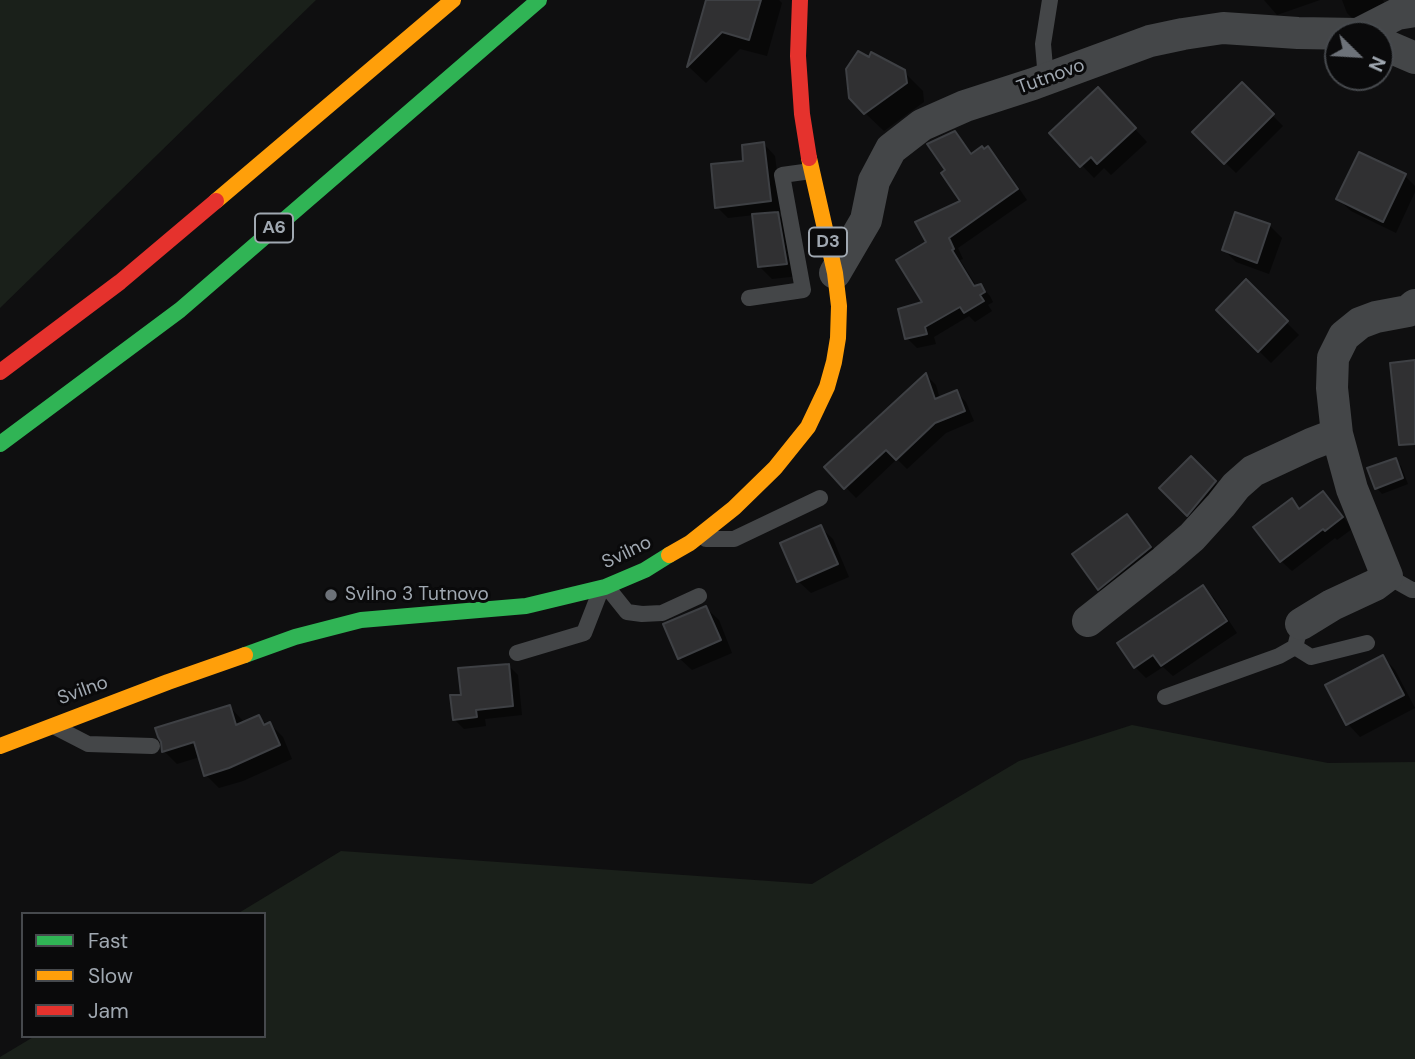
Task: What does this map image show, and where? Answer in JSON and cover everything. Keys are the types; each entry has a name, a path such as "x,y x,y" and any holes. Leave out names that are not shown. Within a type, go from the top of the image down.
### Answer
{"main road":[{"path":"0,372 120,282 453,0"},
{"name":"A6","path":"0,444 180,310 539,0"},
{"name":"Svilno","path":"0,746 168,682 309,634 361,620 526,606 604,587 645,570 696,539 734,508 775,468 808,427 827,387 838,338 839,306 835,273 811,171 802,114 798,56 800,0"}],"street":[{"name":"Tutnovo","path":"1387,21 1396,14 1415,11"},
{"name":"Tutnovo","path":"835,273 866,220 874,181 891,149 922,125 965,106 1150,41 1223,28 1324,35"},
{"name":"Tutnovo","path":"1394,49 1415,58"},
{"path":"1298,635 1332,605 1375,586 1387,576 1352,489 1338,434 1332,388 1333,358 1344,336 1360,323 1408,310 1415,305"},
{"path":"1088,621 1192,537 1236,486 1253,471 1338,434"}],"lane":[{"path":"1046,79 1043,44 1050,0"},
{"path":"749,298 803,290 782,175 811,171"},
{"path":"696,539 734,539 820,498"},
{"path":"1387,576 1415,590"},
{"path":"517,653 584,633 604,587 627,612 634,613 662,613 699,596"},
{"path":"1165,697 1279,656 1298,635 1311,657 1367,643"},
{"path":"51,725 88,744 152,746"}],"shaded area":[{"path":"0,0 316,0 0,308"},
{"path":"1132,725 1328,763 1415,762 1415,1059 0,1059 32,1038 266,1038 266,912 240,912 341,851 812,884 1019,761"}],"building":[{"path":"706,0 761,0 749,40 722,32 687,67"},
{"path":"858,51 869,57 871,52 905,70 907,83 864,114 849,98 846,69"},
{"path":"1242,82 1274,114 1224,164 1192,132"},
{"path":"1098,87 1136,128 1097,164 1091,157 1080,167 1049,133"},
{"path":"955,131 971,154 982,146 984,149 988,146 1018,189 949,238 954,249 952,250 974,286 981,284 985,292 980,295 984,301 964,313 960,307 925,327 927,334 905,339 898,309 922,302 896,260 926,242 915,222 960,201 941,173 945,170 927,144"},
{"path":"764,142 771,201 715,208 711,164 743,161 742,145"},
{"path":"1359,152 1406,174 1383,222 1336,199"},
{"path":"778,212 787,264 758,267 752,214"},
{"path":"1235,212 1270,224 1257,263 1222,250"},
{"path":"1246,279 1288,321 1258,352 1216,310"},
{"path":"1415,360 1415,444 1399,445 1390,363"},
{"path":"926,373 935,399 957,390 965,411 935,423 896,460 886,450 844,489 824,467"},
{"path":"1191,456 1216,481 1187,516 1159,488"},
{"path":"1396,458 1403,478 1375,489 1367,468"},
{"path":"1323,491 1343,517 1280,562 1253,527 1292,498 1299,509"},
{"path":"1127,514 1151,547 1098,590 1072,554"},
{"path":"821,525 838,564 797,582 780,543"},
{"path":"1203,585 1227,621 1161,666 1153,655 1134,668 1117,643"},
{"path":"706,606 721,640 678,659 663,624"},
{"path":"1383,655 1404,695 1346,725 1325,685"},
{"path":"509,664 513,706 476,710 477,717 453,720 450,695 461,695 458,668"},
{"path":"230,705 236,725 259,715 264,725 270,722 280,745 204,776 194,742 162,752 155,728"}],"traffic: fast":[{"path":"0,444 180,310 539,0"},
{"path":"245,655 295,637 361,620 526,606 605,587 645,570 669,555"}],"traffic: slow":[{"path":"216,201 453,0"},
{"path":"669,555 690,543 734,508 775,468 808,427 827,387 838,338 839,306 835,273 809,158"},
{"path":"0,746 245,655"}],"traffic: jam":[{"path":"800,0 798,56 802,114 809,158"},
{"path":"0,372 120,282 216,201"}],"place":[{"name":"Svilno 3 Tutnovo","path":"331,595"}]}
